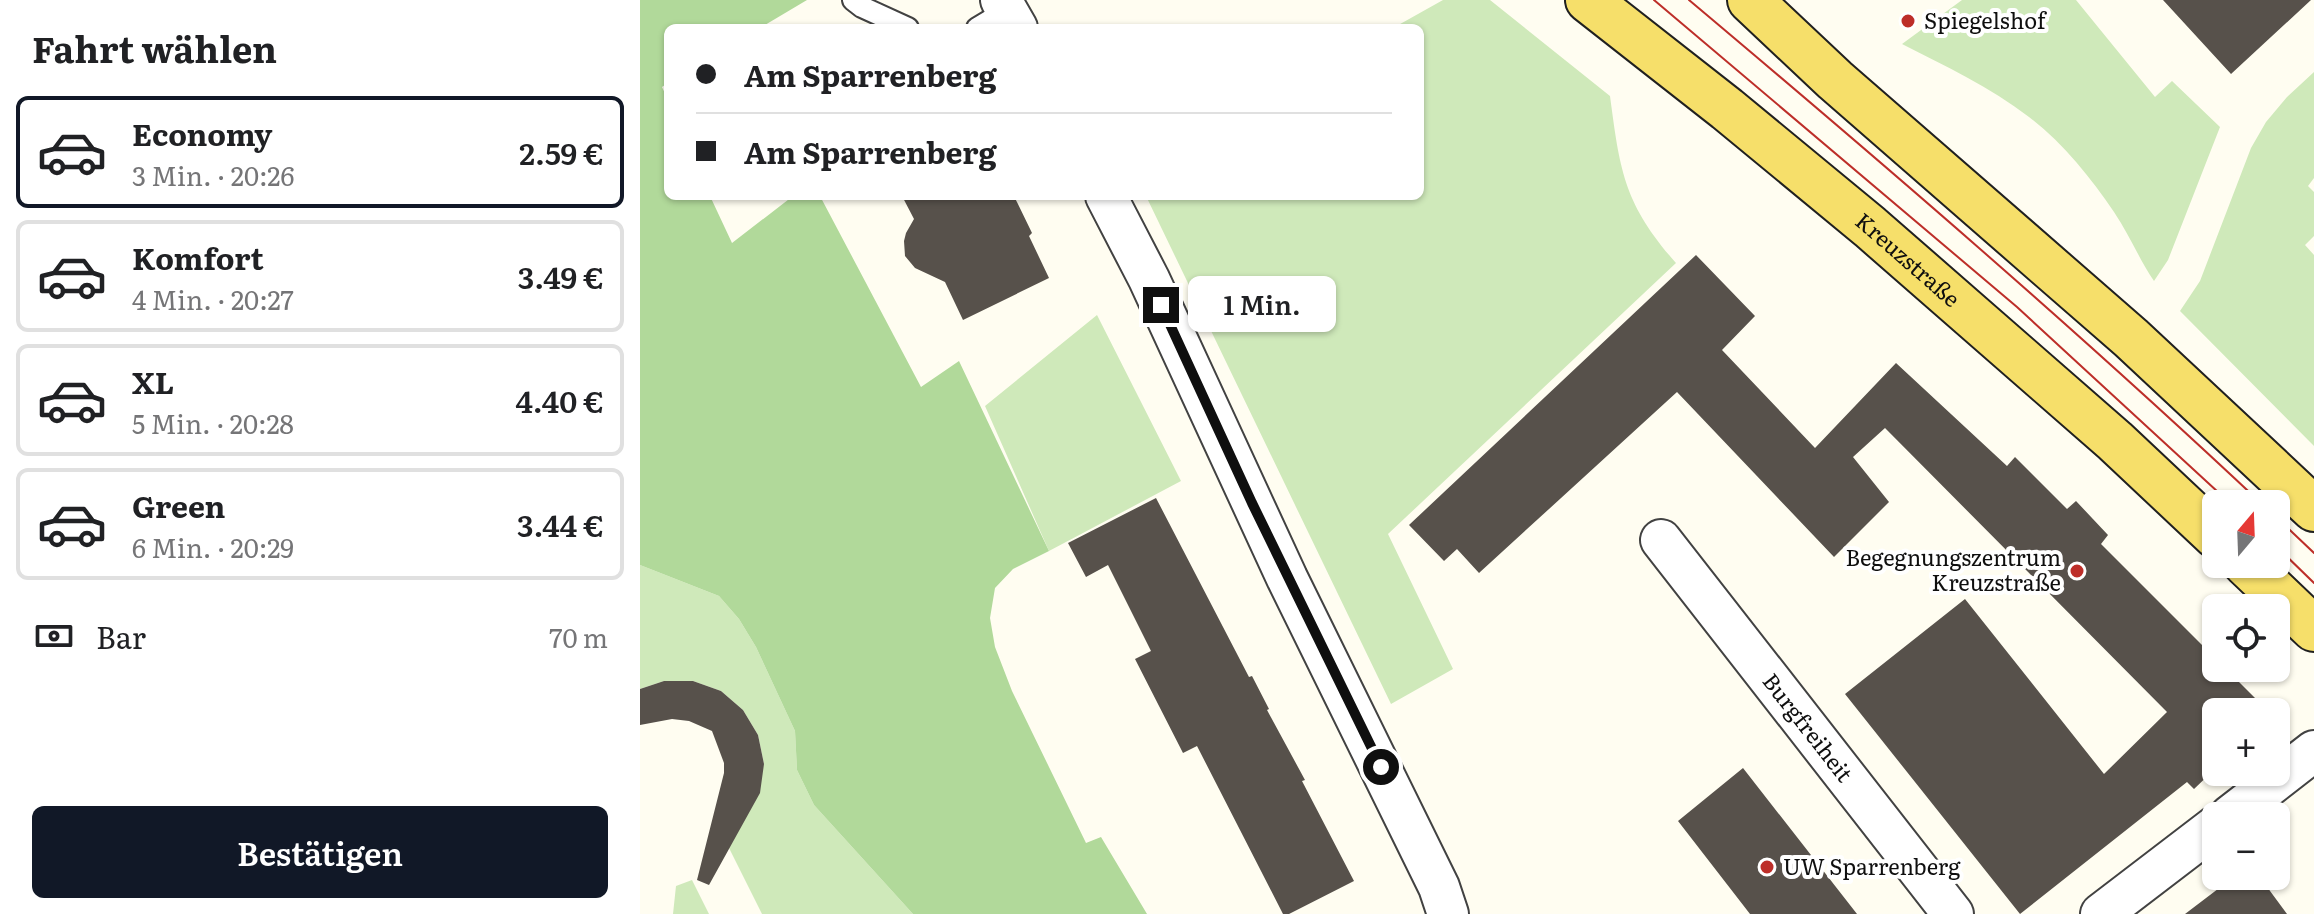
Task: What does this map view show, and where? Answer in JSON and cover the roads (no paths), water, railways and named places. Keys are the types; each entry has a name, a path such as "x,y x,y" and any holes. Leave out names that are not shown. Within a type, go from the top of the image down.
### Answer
{"main road":[{"name":"Kreuzstraße","path":"1588,0 1859,218 2104,431 2202,523"},
{"path":"1750,0 1835,80 2131,338 2314,509"},
{"path":"2261,578 2314,629"}],"street":[{"path":"1108,200 1149,279 1287,578 1439,887 1448,914"},
{"name":"Burgfreiheit","path":"1661,540 1953,914"},
{"path":"2248,802 2314,751"},
{"path":"2101,914 2202,837"}],"lane":[{"path":"853,0 899,24"}],"tram line":[{"path":"1654,0 2017,307 2216,490"},
{"path":"1689,0 1979,248 2247,490"},
{"path":"2290,530 2314,553"},
{"path":"2290,560 2314,583"}],"place":[{"name":"Spiegelshof","path":"1908,21"},
{"name":"Begegnungszentrum Kreuzstraße","path":"2077,571"},
{"name":"UW Sparrenberg","path":"1767,867"}]}
